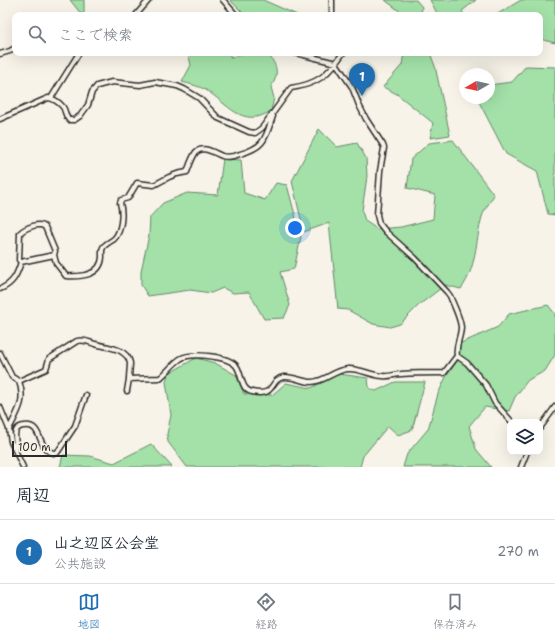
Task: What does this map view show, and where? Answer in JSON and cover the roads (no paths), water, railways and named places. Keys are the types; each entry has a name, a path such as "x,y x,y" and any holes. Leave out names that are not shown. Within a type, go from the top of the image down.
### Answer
{"street":[{"path":"139,12 150,0"},
{"path":"224,0 234,12"},
{"path":"332,0 332,12"},
{"path":"0,54 12,50"},
{"path":"52,98 77,56"},
{"path":"308,56 336,63 352,87 358,105 384,148 380,171 377,215 379,223 386,232 419,263 450,296 460,323 460,331 456,349 457,356 467,363 486,385 495,403 509,419"},
{"path":"0,119 44,98 52,98 63,107 66,118 69,120 74,120 80,116 88,105 92,92 97,86 112,82 140,85 155,82 177,86 184,89 198,98 218,118 248,132 255,132 262,128 291,88 316,82 324,76 341,56"},
{"path":"0,289 11,283 17,275 21,262 19,260 20,233 22,230 38,224 45,227 55,251 54,255 56,263 66,276 77,277 94,271 99,268 103,246 118,234 122,212 120,204 121,200 128,198 137,183 154,185 169,177 187,172 195,153 200,150 208,149 223,156 234,156 252,151 258,147 263,140 274,112"},
{"path":"21,262 54,255"},
{"path":"0,355 12,377 19,380 46,369 49,359 82,339 96,344 109,346 121,351 126,355 130,362 127,392"},
{"path":"129,379 160,378 181,358 193,355 211,356 228,360 236,366 246,389 250,392 264,394 281,378 287,377 311,382 327,378 335,372 348,369 386,377 400,374 444,372 457,356"},
{"path":"9,429 22,400 22,390 19,380"},
{"path":"15,449 17,444 15,436 16,430 21,426 31,425 35,427 44,447 50,452 56,453 75,426 86,394"},
{"path":"0,407 9,429 11,442 22,467"},
{"path":"543,424 555,407"},
{"path":"521,467 526,455"}],"place":[{"name":"山之辺区公会堂","path":"362,96"}]}
